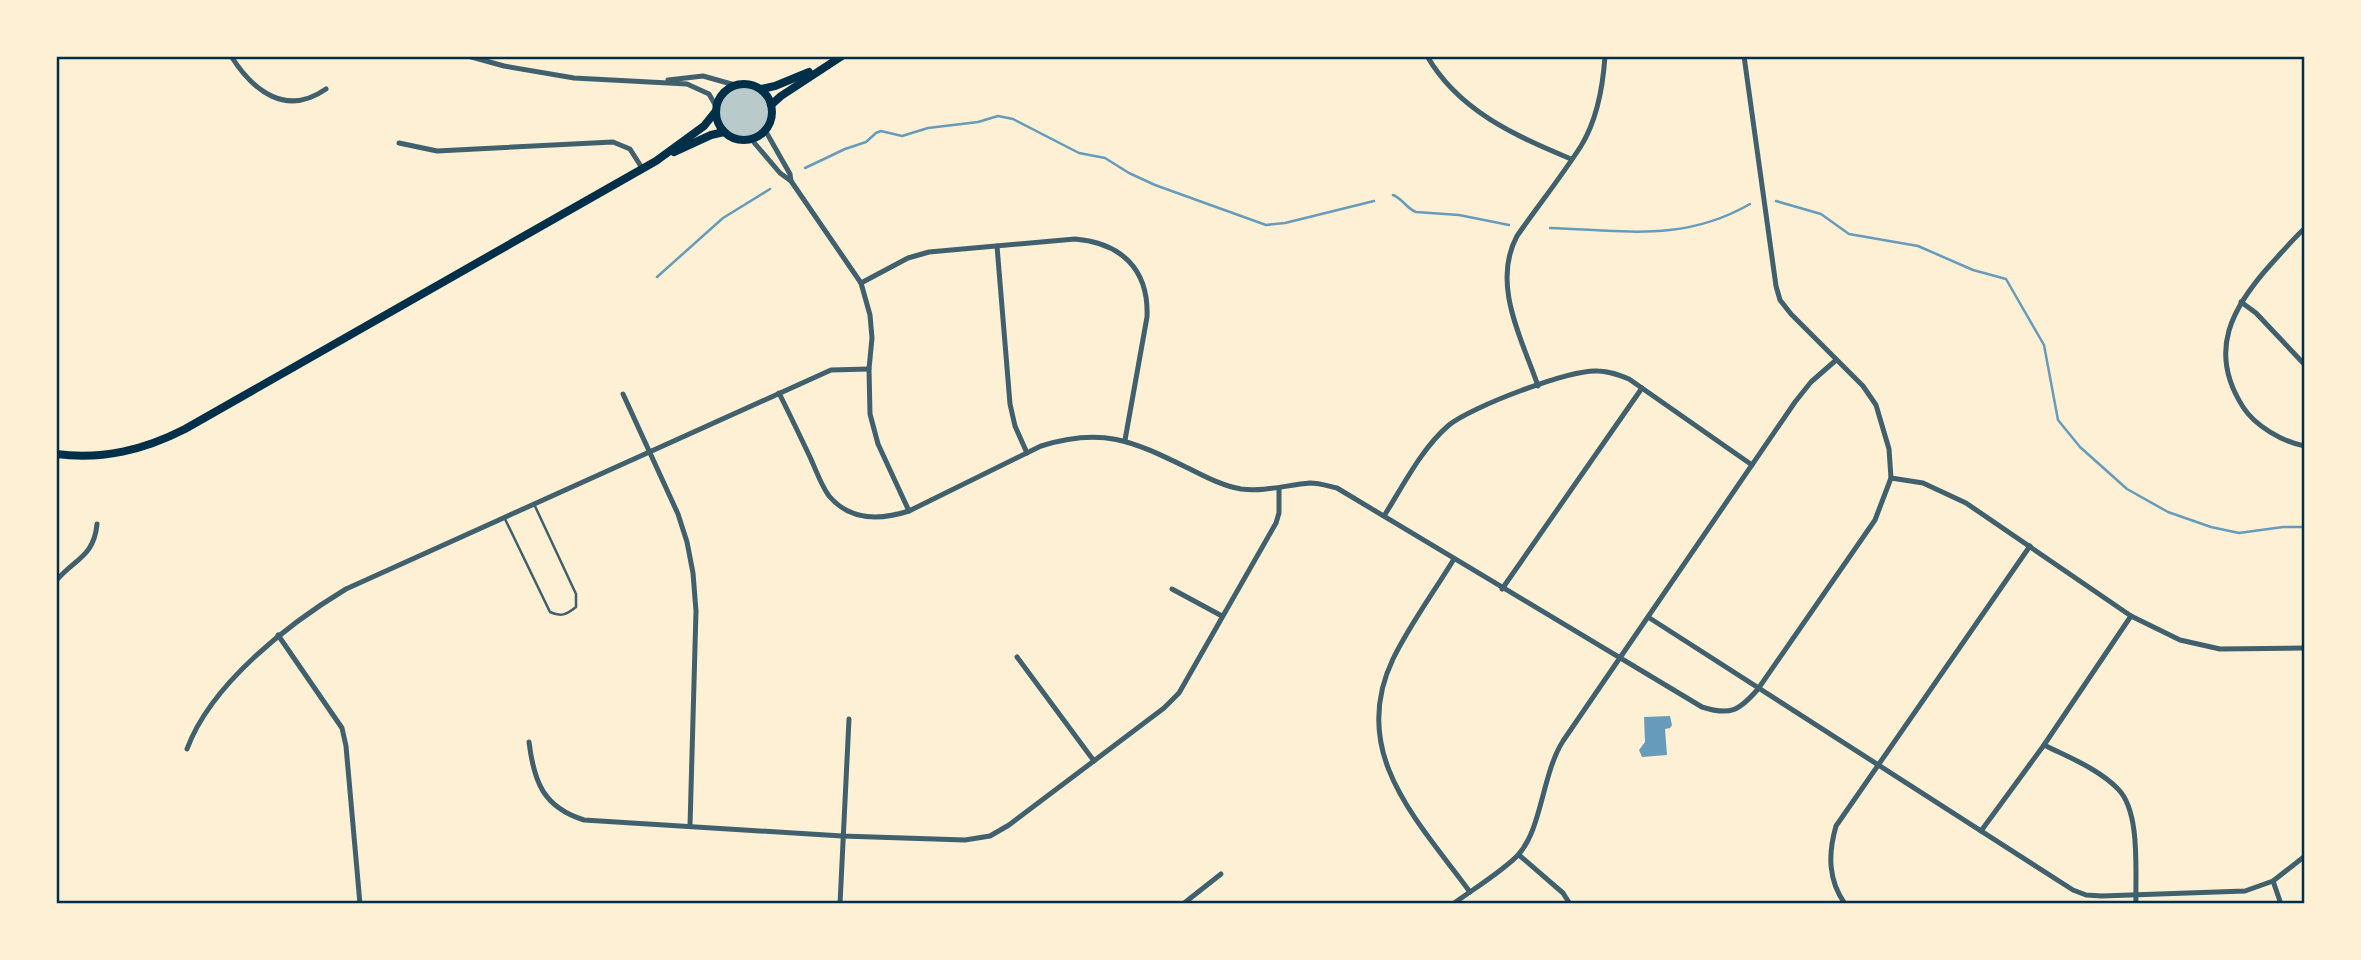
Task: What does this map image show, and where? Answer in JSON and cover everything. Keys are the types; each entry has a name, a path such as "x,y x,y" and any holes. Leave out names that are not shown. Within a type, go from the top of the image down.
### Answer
{"main road":[{"path":"771,105 780,96 842,56"},
{"path":"656,160 704,126 716,110 722,95 736,86 745,84 761,89 775,86 831,63"},
{"path":"716,110 724,132 735,138 751,139 765,130 771,117 771,105 761,89"},
{"path":"56,454 93,457 114,455 166,439 656,160 711,135 724,132"}],"street":[{"path":"231,56 249,82 263,93 300,101 314,97 326,89"},
{"path":"468,56 574,78 687,84 709,94 716,110"},
{"path":"1427,56 1439,76 1479,113 1532,142 1571,159"},
{"path":"1538,386 1506,284 1509,250 1581,146 1600,94 1605,56"},
{"path":"779,393 829,496 844,509 860,516 892,517 909,511 1055,442 1099,437 1125,440 1150,449 1219,483 1237,488 1254,490 1314,483 1337,488 1702,708 1728,712 1743,705 1758,689 1875,520 1891,478 1889,449 1876,405 1863,386 1780,300 1744,56"},
{"path":"661,82 703,76 736,86"},
{"path":"765,130 790,174 791,181"},
{"path":"751,139 780,173 791,181 861,283 870,315 872,338 869,369 870,414 878,444 909,511"},
{"path":"399,143 437,150 613,142 630,149 642,168"},
{"path":"2305,228 2256,281 2241,302 2230,322 2225,347 2228,375 2234,394 2247,414 2273,434 2305,446"},
{"path":"861,283 908,258 929,252 1075,239 1096,241 1113,248 1137,270 1148,300 1125,440"},
{"path":"997,246 1010,404 1015,426 1027,453"},
{"path":"2241,302 2256,313 2305,365"},
{"path":"1453,904 1519,855 1536,818 1555,754 1795,402 1811,382 1835,360"},
{"path":"187,749 194,730 240,671 278,635 330,598 362,580 831,370 869,369"},
{"path":"1384,516 1429,445 1449,425 1486,404 1578,372 1617,374 1642,388 1752,465"},
{"path":"1503,589 1642,388"},
{"path":"623,394 678,514 693,573 696,611 690,826"},
{"path":"1891,478 1923,483 1966,503 2131,615 2180,640 2197,645 2234,649 2305,648"},
{"path":"528,742 532,770 540,788 555,805 584,820 842,836 965,840 990,836 1009,825 1094,761 1164,708 1179,693 1276,523 1279,513 1279,488"},
{"path":"56,581 96,540 97,524"},
{"path":"1845,904 1835,886 1830,867 1830,847 1836,826 2030,546"},
{"path":"1454,559 1392,662 1384,684 1378,715 1381,744 1388,771 1398,793 1470,892"},
{"path":"1172,589 1222,616"},
{"path":"1981,831 2044,745 2131,615"},
{"path":"1648,617 2073,890 2086,895 2245,891 2273,881 2305,856"},
{"path":"278,635 342,729 360,904"},
{"path":"1017,657 1094,761"},
{"path":"840,904 849,719"},
{"path":"2044,745 2103,776 2120,790 2134,826 2136,904"},
{"path":"1519,855 1563,893 1570,904"},
{"path":"1182,904 1221,874"},
{"path":"2273,881 2281,904"}],"lane":[{"path":"504,516 550,612 558,616 566,615 576,607 576,594 534,503"}],"shaded area":[{"path":"744,84 755,86 764,92 770,101 770,123 764,132 755,138 744,140 733,138 724,132 718,123 716,112 718,101 724,92 733,86"}],"water":[{"path":"1670,716 1672,725 1665,729 1667,755 1642,757 1639,750 1645,742 1644,717"}],"waterway":[{"path":"805,168 866,142 881,131 902,136 928,128 978,122 998,116 1013,119 1079,153 1105,158 1155,185 1266,225 1285,223 1374,201"},
{"path":"657,277 723,218 770,189"},
{"path":"1393,195 1416,212 1459,215 1509,225"},
{"path":"1776,201 1821,214 1849,234 1918,246 1973,270 2006,279 2044,345 2058,420 2080,447 2127,489 2168,512 2211,527 2239,533 2305,527"},
{"path":"1550,228 1627,232 1676,229 1725,216 1750,204"}]}
